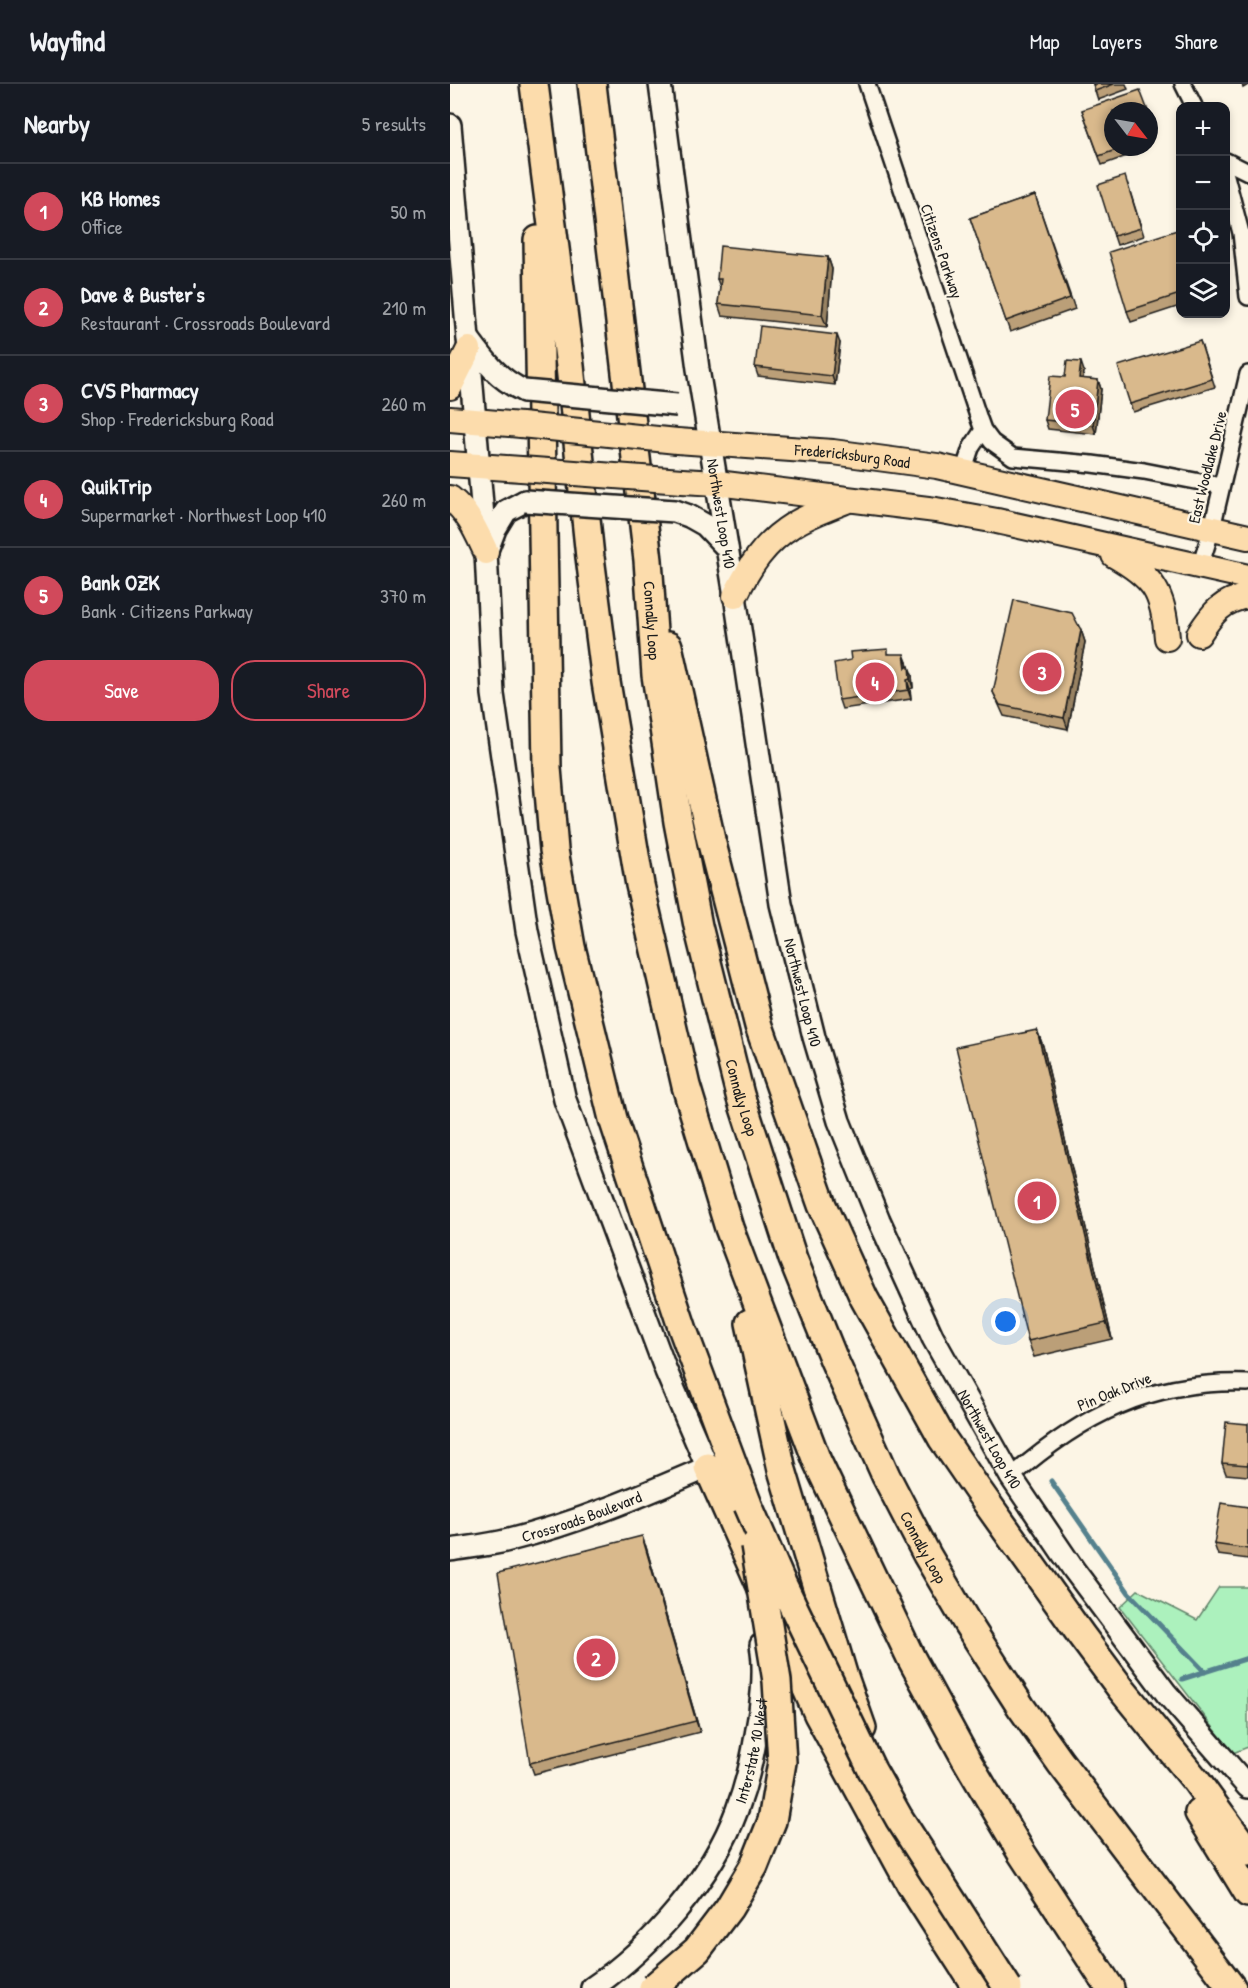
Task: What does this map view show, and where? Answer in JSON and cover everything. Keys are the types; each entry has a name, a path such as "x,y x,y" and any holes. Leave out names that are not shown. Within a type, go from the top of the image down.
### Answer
{"highway":[{"name":"Connally Loop","path":"592,84 648,560 656,675 678,822 698,926 747,1119 793,1259 834,1360 886,1476 927,1555 968,1623 1060,1762 1232,1988"},
{"path":"534,91 547,768 554,850 570,947 613,1119 684,1330 748,1505 780,1579 872,1770 911,1836 1008,1988"},
{"path":"534,91 570,366 606,682 640,885 686,1086 729,1228 817,1461 911,1658 966,1759 1021,1852 1110,1988"},
{"path":"648,560 711,840 759,1026 822,1205 864,1298 942,1438 976,1490 1122,1690 1197,1782 1248,1852"},
{"path":"729,1228 782,1470 843,1674 873,1759 918,1857 992,1988"},
{"path":"708,1467 818,1714 911,1885 977,1988"},
{"path":"653,1988 697,1950 729,1908 754,1866 772,1821 782,1762 777,1681 748,1505"},
{"path":"1122,1690 1248,1893"},
{"path":"1167,1904 1248,1987"}],"main road":[{"name":"Northwest Loop 410","path":"660,84 698,369 782,904 814,1037 839,1121 879,1220 933,1338 1011,1477 1074,1570 1152,1674 1248,1787"},
{"path":"450,125 486,552 493,694 527,932 565,1100 666,1371 708,1467"},
{"path":"468,343 508,384 524,391 677,405 687,400 693,391 698,369"},
{"path":"450,387 468,343"},
{"name":"Fredericksburg Road","path":"450,419 711,444 833,452 937,466 1248,537"},
{"path":"450,464 717,483 948,512 1248,577"},
{"path":"450,498 471,519 486,552"},
{"path":"735,596 761,551 779,535 793,524 849,499"},
{"path":"486,552 495,529 506,511 525,501 675,511 705,525 727,548"},
{"path":"1096,544 1135,567 1152,584 1165,612 1167,638"},
{"path":"1199,634 1215,611 1248,596"},
{"name":"Crossroads Boulevard","path":"450,1550 507,1541 573,1521 611,1508 708,1467"},
{"name":"Interstate 10 West","path":"592,1988 633,1956 665,1924 692,1892 736,1812 750,1770 761,1711 762,1651 751,1583 708,1467"}],"street":[{"name":"Citizens Parkway","path":"867,84 983,430 1000,449 1012,458 1092,464 1221,486"},
{"path":"1183,84 1192,102"},
{"path":"1230,163 1248,172"},
{"path":"1230,191 1241,233 1248,297"},
{"name":"East Woodlake Drive","path":"1200,567 1212,528 1248,374"},
{"path":"963,472 971,448 983,430"},
{"name":"Pin Oak Drive","path":"1011,1477 1038,1453 1077,1425 1105,1410 1164,1390 1195,1384 1248,1383"}],"green space":[{"path":"1219,1587 1248,1587 1248,1747 1233,1753 1120,1607 1138,1590 1197,1620"}],"building":[{"path":"1093,84 1114,84 1095,91"},
{"path":"1140,90 1145,102 1105,102"},
{"path":"1104,102 1104,154 1099,156 1082,110"},
{"path":"1125,176 1141,228 1114,236 1098,185"},
{"path":"1035,195 1070,298 1006,321 970,218"},
{"path":"1176,230 1176,295 1127,311 1109,252"},
{"path":"720,246 828,257 822,315 718,304 721,279 717,279"},
{"path":"760,326 837,335 832,376 755,367"},
{"path":"1200,341 1212,379 1130,404 1118,366"},
{"path":"1067,361 1081,362 1079,378 1098,380 1093,425 1045,420 1050,376 1065,377"},
{"path":"1014,600 1072,613 1081,630 1064,718 1000,705 993,692"},
{"path":"888,649 888,654 904,654 906,668 909,666 908,690 839,700 834,663 851,660 850,652"},
{"path":"1037,1030 1106,1323 1028,1341 956,1047"},
{"path":"1226,1422 1248,1424 1248,1465 1222,1463"},
{"path":"1221,1503 1248,1507 1248,1549 1214,1544"},
{"path":"642,1536 696,1721 530,1763 498,1573"}],"waterway":[{"path":"1051,1481 1129,1593 1205,1672"},
{"path":"1182,1679 1248,1658"}],"place":[{"name":"Bank OZK","path":"1075,409"},
{"name":"CVS Pharmacy","path":"1042,672"},
{"name":"QuikTrip","path":"875,682"},
{"name":"KB Homes","path":"1037,1201"},
{"name":"Dave & Buster's","path":"596,1658"}]}
